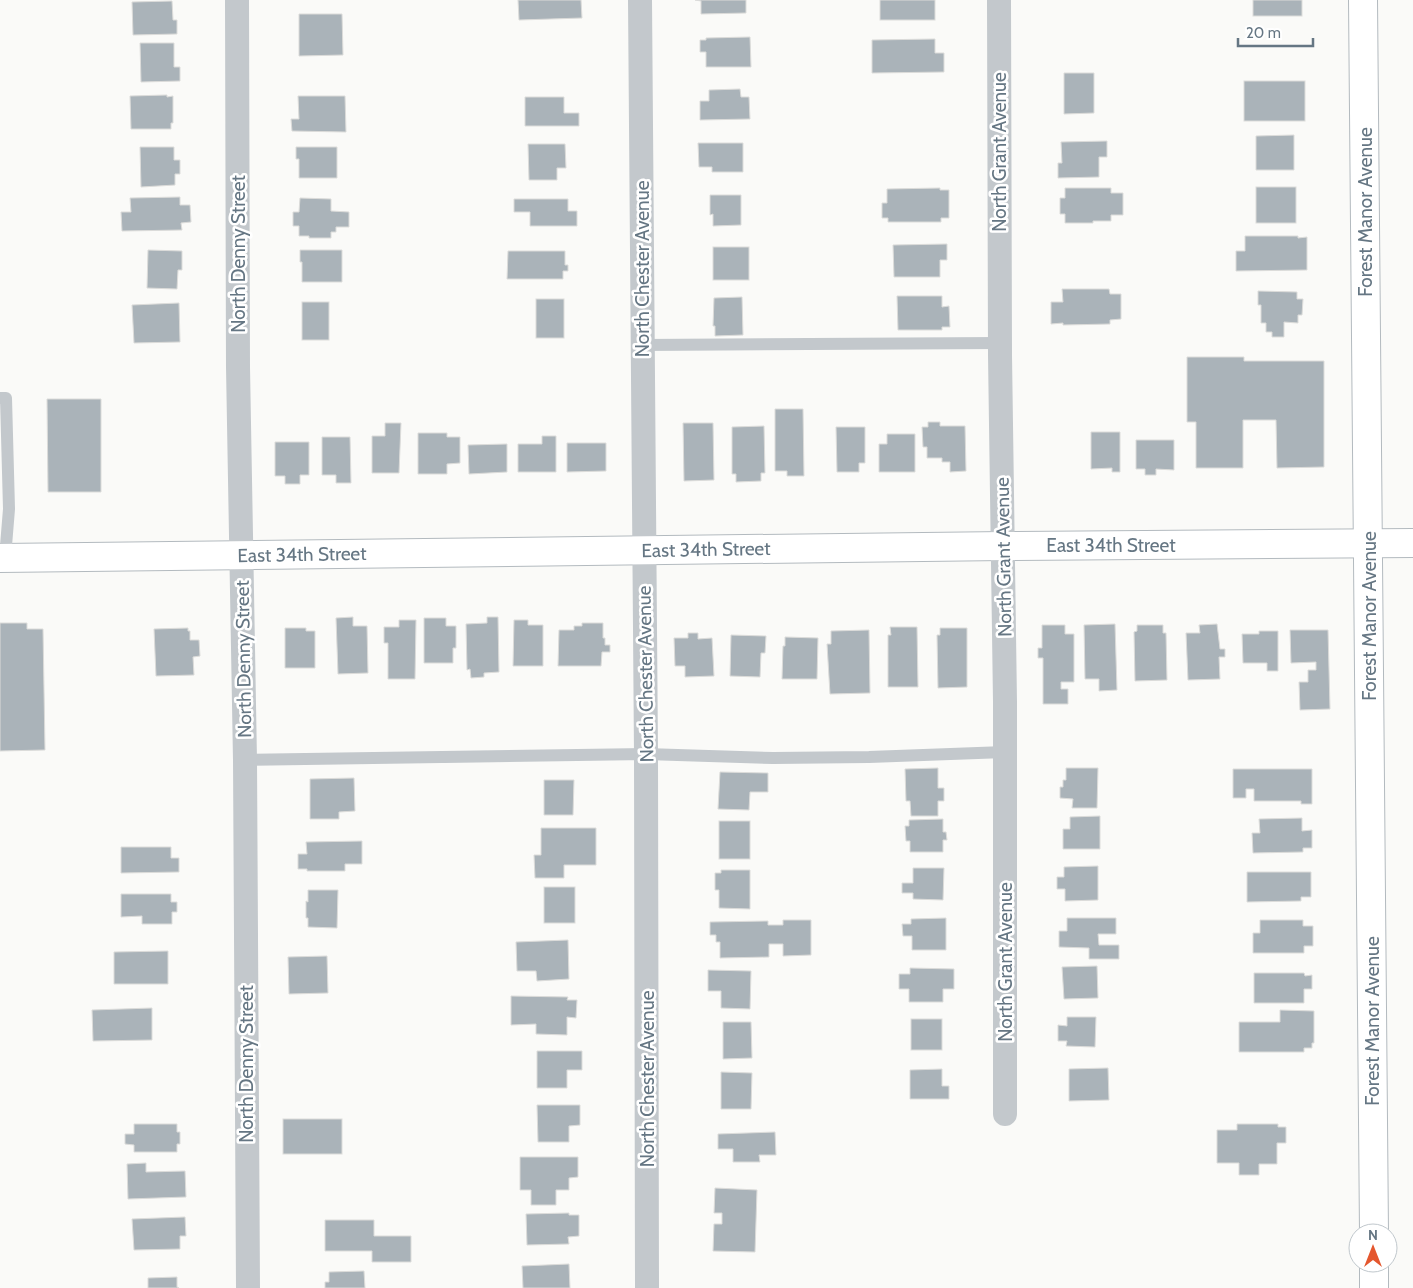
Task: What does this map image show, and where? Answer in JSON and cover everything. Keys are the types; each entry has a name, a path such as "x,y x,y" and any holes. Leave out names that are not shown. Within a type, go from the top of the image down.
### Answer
{"main road":[{"name":"Forest Manor Avenue","path":"1363,0 1374,1223"},
{"name":"East 34th Street","path":"2,558 1413,543"},
{"path":"1374,1273 1374,1288"}],"street":[{"name":"North Denny Street","path":"237,0 241,555 245,760 248,1288"},
{"name":"North Chester Avenue","path":"640,0 646,754 647,1288"},
{"name":"North Grant Avenue","path":"999,0 1000,343 1004,546 1005,1114"}],"lane":[{"path":"642,346 1000,343"},
{"path":"0,398 6,398 2,558"},
{"path":"245,760 646,754 773,758 944,756 1005,752"}],"building":[{"path":"518,0 581,0 582,18 519,20"},
{"path":"695,0 746,0 746,13 701,14 701,1"},
{"path":"880,0 935,0 935,20 880,20"},
{"path":"1253,0 1302,0 1302,16 1253,16"},
{"path":"172,1 173,20 177,20 177,34 133,35 132,2"},
{"path":"299,14 342,14 343,55 299,56"},
{"path":"750,37 751,67 706,67 706,52 700,52 700,40 706,40 706,38"},
{"path":"935,39 935,53 944,53 944,72 872,73 872,40"},
{"path":"140,43 174,43 174,67 180,67 180,81 141,82"},
{"path":"1064,73 1094,73 1094,113 1064,114"},
{"path":"1244,81 1305,81 1305,121 1244,121"},
{"path":"740,89 741,97 749,97 750,119 700,120 700,101 709,101 709,90"},
{"path":"167,95 167,97 173,96 173,123 171,123 171,129 131,129 130,96"},
{"path":"298,96 345,96 346,132 292,131 291,119 299,119"},
{"path":"525,97 564,97 564,113 579,113 579,126 525,126"},
{"path":"1294,135 1294,170 1256,170 1256,136"},
{"path":"1107,141 1107,157 1099,157 1099,177 1058,178 1058,163 1062,163 1061,142"},
{"path":"698,143 743,143 743,172 712,172 712,167 699,167"},
{"path":"528,144 565,144 566,168 557,168 557,180 529,180"},
{"path":"140,147 174,147 174,160 180,160 180,174 175,174 175,185 141,187"},
{"path":"296,147 337,147 337,178 299,178 299,159 296,159"},
{"path":"1256,187 1296,187 1296,223 1256,223"},
{"path":"940,188 940,190 949,190 949,218 941,218 941,222 888,222 888,218 882,218 882,203 887,203 887,189"},
{"path":"1065,188 1111,188 1111,193 1123,193 1123,215 1111,215 1111,221 1065,223 1065,214 1060,214 1060,198 1065,198"},
{"path":"710,195 741,195 741,225 713,226 713,214 710,215"},
{"path":"180,197 180,205 190,205 191,222 181,223 182,230 122,231 121,212 131,212 130,198"},
{"path":"300,198 331,199 331,211 349,212 349,227 336,227 336,232 331,232 331,238 299,236 299,226 293,226 293,212 299,212"},
{"path":"514,199 568,199 568,211 577,211 577,226 530,226 530,212 514,212"},
{"path":"1245,236 1307,237 1307,270 1236,271 1236,251 1245,251"},
{"path":"947,244 947,260 940,260 940,277 894,277 893,245"},
{"path":"713,247 749,247 749,280 713,280"},
{"path":"148,250 182,251 182,270 178,270 177,289 147,288"},
{"path":"300,250 342,250 342,282 302,282"},
{"path":"508,251 565,251 565,265 568,265 568,271 563,271 563,279 507,279"},
{"path":"1062,289 1109,289 1110,294 1121,294 1121,319 1110,320 1110,324 1051,324 1051,302 1063,302"},
{"path":"1258,291 1297,292 1297,299 1303,299 1302,315 1298,315 1298,323 1284,322 1284,337 1272,337 1272,332 1266,332 1266,323 1261,323 1261,305 1258,305"},
{"path":"897,296 942,296 942,307 949,306 950,327 942,327 942,330 898,330"},
{"path":"742,297 743,335 715,336 715,326 713,326 714,298"},
{"path":"536,299 564,299 564,338 536,338"},
{"path":"302,302 329,302 329,340 302,340"},
{"path":"179,303 180,342 134,343 132,305"},
{"path":"1187,357 1244,357 1244,361 1324,361 1324,467 1277,468 1276,420 1243,420 1243,468 1196,468 1196,422 1187,422"},
{"path":"47,399 101,399 101,492 48,492"},
{"path":"775,409 803,409 804,476 787,476 787,471 775,471"},
{"path":"928,422 940,422 940,426 965,426 966,471 950,472 950,462 942,462 942,458 927,458 927,447 923,447 922,427 928,427"},
{"path":"385,423 401,423 399,473 372,473 372,436 385,436"},
{"path":"683,423 713,423 714,480 684,481"},
{"path":"764,426 765,473 761,473 761,481 736,482 736,474 732,474 732,427"},
{"path":"836,427 865,427 865,463 859,463 859,472 837,472"},
{"path":"1091,432 1120,432 1120,472 1112,472 1112,468 1091,469"},
{"path":"418,433 447,433 447,437 460,437 460,463 447,464 447,474 418,474"},
{"path":"887,434 915,434 915,472 879,472 879,444 887,444"},
{"path":"542,436 556,436 556,472 518,472 518,444 542,444"},
{"path":"322,437 350,437 351,483 336,483 336,475 322,475"},
{"path":"1136,440 1174,440 1174,470 1156,469 1156,475 1145,475 1145,469 1136,469"},
{"path":"275,442 309,442 309,475 300,475 300,484 285,484 285,476 275,476"},
{"path":"567,443 606,443 606,471 567,472"},
{"path":"507,444 507,472 469,474 468,445"},
{"path":"353,617 353,626 367,626 368,673 338,674 336,618"},
{"path":"487,617 498,617 499,672 484,673 484,677 471,678 470,669 467,670 466,624 487,623"},
{"path":"424,618 446,618 446,626 456,626 456,648 453,648 453,663 424,663"},
{"path":"399,620 416,620 415,679 388,679 388,643 384,643 384,627 399,627"},
{"path":"514,620 528,620 528,625 543,625 543,666 513,666"},
{"path":"0,623 27,623 27,629 43,629 45,750 0,751"},
{"path":"582,623 603,623 603,638 605,638 605,645 610,645 610,652 602,652 601,666 558,666 559,630 574,630 574,626 582,626"},
{"path":"1115,624 1117,690 1099,691 1099,679 1085,679 1084,625"},
{"path":"1217,624 1220,649 1225,649 1225,657 1219,657 1220,679 1188,680 1186,633 1200,633 1199,625"},
{"path":"1042,625 1065,625 1065,634 1074,634 1074,682 1061,682 1061,689 1068,689 1068,704 1043,704 1043,658 1038,658 1038,648 1042,648"},
{"path":"1137,625 1163,625 1163,633 1166,633 1167,680 1135,681 1134,632 1137,631"},
{"path":"890,627 917,627 918,687 888,687 888,635 891,635"},
{"path":"188,628 190,640 199,640 200,656 193,657 194,675 156,676 154,629"},
{"path":"285,628 306,628 306,631 315,631 315,668 285,668"},
{"path":"940,628 967,628 967,687 938,688 937,635 940,635"},
{"path":"869,630 870,693 830,694 827,644 831,644 831,631"},
{"path":"1290,630 1328,630 1330,709 1300,710 1299,682 1308,682 1308,670 1316,670 1316,662 1291,663"},
{"path":"1259,631 1278,631 1278,671 1267,671 1267,663 1243,663 1242,634 1259,634"},
{"path":"688,633 698,633 698,639 712,638 714,676 685,677 685,666 675,666 674,638 688,638"},
{"path":"731,635 766,636 765,653 761,653 760,677 730,676"},
{"path":"785,637 818,638 817,679 782,679"},
{"path":"938,768 938,788 944,788 944,801 938,801 938,816 911,816 910,801 906,801 905,769"},
{"path":"1066,768 1098,768 1097,808 1072,808 1073,799 1060,798 1060,787 1063,787 1063,780 1066,780"},
{"path":"1233,769 1312,769 1312,804 1301,804 1301,801 1254,801 1254,789 1246,789 1246,798 1233,798"},
{"path":"720,772 768,773 768,792 750,792 749,810 718,809"},
{"path":"354,778 355,811 339,812 339,819 310,819 310,779"},
{"path":"544,780 574,780 573,815 544,815"},
{"path":"1100,816 1100,849 1063,849 1063,829 1070,829 1070,817"},
{"path":"1302,818 1302,831 1312,830 1312,848 1303,848 1303,852 1253,853 1252,833 1260,833 1259,819"},
{"path":"943,819 943,832 946,832 947,840 943,840 943,852 910,852 910,841 906,841 905,826 909,826 909,820"},
{"path":"719,821 750,821 750,859 719,859"},
{"path":"541,828 596,828 596,865 564,865 564,878 535,878 534,855 541,855"},
{"path":"362,841 362,864 345,864 345,871 307,871 307,869 298,869 298,854 307,854 306,842"},
{"path":"121,847 171,847 171,858 179,858 179,872 121,873"},
{"path":"1098,866 1098,900 1065,901 1065,889 1057,889 1057,877 1064,877 1064,867"},
{"path":"913,868 944,868 943,900 913,899 913,893 902,893 902,883 913,883"},
{"path":"721,870 750,870 750,909 719,908 719,890 715,890 715,873 721,873"},
{"path":"1247,872 1311,872 1311,897 1301,897 1301,901 1247,902"},
{"path":"544,887 575,887 575,923 544,923"},
{"path":"308,890 338,890 337,928 308,927 306,901 308,902"},
{"path":"121,894 171,894 171,902 177,902 177,912 172,912 172,924 142,924 142,916 121,917"},
{"path":"946,918 946,950 912,950 912,936 903,936 902,924 911,924 911,919"},
{"path":"1067,918 1116,918 1116,934 1098,934 1099,945 1119,945 1119,959 1089,959 1089,948 1059,947 1059,931 1067,931"},
{"path":"783,920 811,920 811,955 783,956 783,944 769,944 769,957 720,958 720,942 716,942 716,935 710,935 710,922 768,921 768,925 783,925"},
{"path":"1260,920 1303,920 1303,926 1313,926 1313,946 1304,946 1304,953 1253,953 1253,933 1260,933"},
{"path":"568,940 569,979 537,981 536,971 517,971 516,942"},
{"path":"168,951 168,984 114,984 114,952"},
{"path":"327,956 328,993 289,994 288,957"},
{"path":"1097,966 1098,998 1064,999 1062,967"},
{"path":"910,968 954,969 954,989 943,989 943,1002 909,1002 909,989 899,989 899,974 910,974"},
{"path":"708,970 751,971 750,1009 721,1008 721,991 708,991"},
{"path":"1254,973 1304,973 1305,976 1312,975 1312,989 1304,989 1304,1003 1254,1003"},
{"path":"511,996 568,997 567,1000 577,1000 576,1018 567,1017 567,1035 536,1034 536,1024 511,1025"},
{"path":"152,1008 152,1040 93,1041 92,1010"},
{"path":"1280,1010 1314,1011 1314,1043 1312,1043 1312,1048 1304,1048 1304,1052 1239,1052 1239,1022 1280,1022"},
{"path":"1067,1017 1096,1017 1095,1047 1066,1046 1067,1041 1058,1041 1058,1025 1067,1026"},
{"path":"911,1019 942,1019 942,1050 911,1050"},
{"path":"723,1022 751,1022 752,1058 723,1059"},
{"path":"537,1051 582,1051 582,1070 567,1070 567,1088 537,1088"},
{"path":"1108,1068 1109,1100 1069,1101 1069,1069"},
{"path":"942,1069 942,1086 949,1086 949,1099 910,1099 910,1070"},
{"path":"721,1072 752,1073 751,1109 721,1109"},
{"path":"537,1105 580,1105 580,1125 569,1126 569,1142 538,1142"},
{"path":"283,1119 342,1119 342,1154 283,1154"},
{"path":"134,1124 177,1124 177,1132 180,1132 180,1144 177,1144 177,1152 134,1152 134,1145 125,1144 125,1134 134,1134"},
{"path":"1237,1124 1278,1124 1278,1127 1286,1127 1286,1143 1277,1143 1277,1164 1259,1164 1259,1175 1239,1175 1239,1163 1217,1163 1217,1130 1237,1130"},
{"path":"775,1132 776,1155 759,1155 760,1162 733,1162 733,1149 718,1149 718,1134"},
{"path":"520,1157 578,1157 578,1177 569,1178 569,1190 556,1190 556,1205 531,1205 531,1190 520,1190"},
{"path":"146,1163 146,1172 185,1171 186,1197 128,1199 127,1164"},
{"path":"715,1188 757,1190 755,1252 713,1251 714,1224 722,1224 722,1213 714,1213"},
{"path":"569,1213 569,1215 579,1215 579,1236 568,1237 569,1244 527,1245 526,1214"},
{"path":"185,1217 186,1236 180,1236 180,1249 134,1250 132,1219"},
{"path":"325,1220 374,1220 374,1236 411,1236 411,1262 372,1262 372,1251 325,1251"},
{"path":"569,1264 570,1288 523,1288 522,1266"},
{"path":"364,1271 365,1288 325,1288 325,1282 329,1282 329,1272"},
{"path":"177,1277 177,1287 179,1288 148,1288 148,1278"}]}
